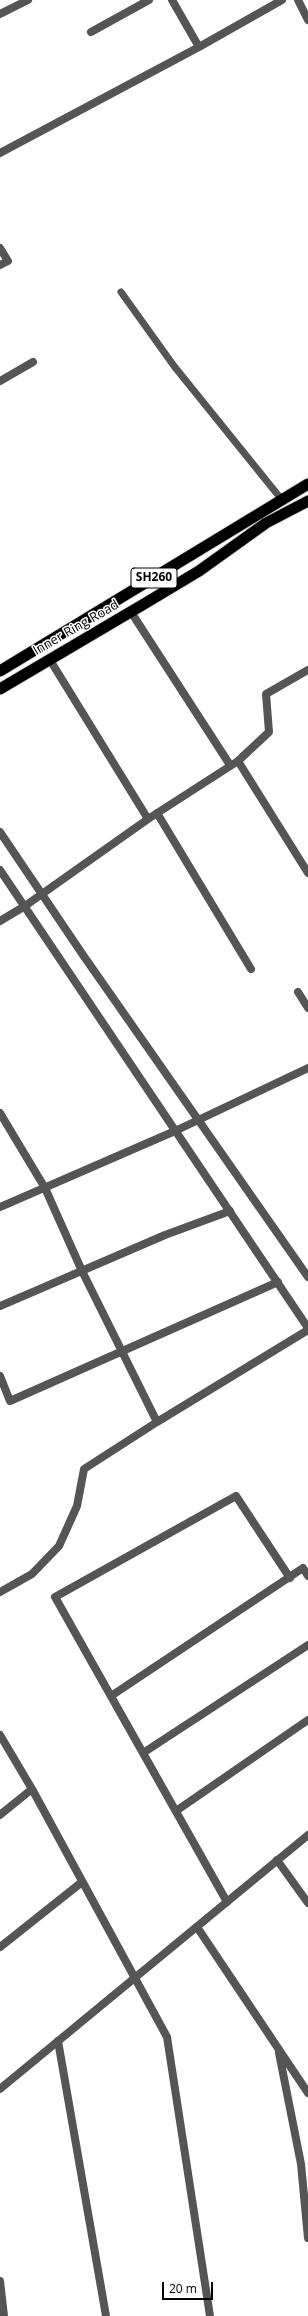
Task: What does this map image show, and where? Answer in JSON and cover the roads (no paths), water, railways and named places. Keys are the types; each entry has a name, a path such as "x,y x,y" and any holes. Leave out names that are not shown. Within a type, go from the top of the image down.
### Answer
{"highway":[{"name":"Inner Ring Road","path":"0,671 308,484"},
{"name":"Inner Ring Road","path":"0,689 199,571 266,524 308,500"}],"street":[{"path":"0,14 28,0"},
{"path":"91,32 149,0"},
{"path":"172,0 199,47"},
{"path":"0,154 199,47 282,0"},
{"path":"298,0 308,20"},
{"path":"0,248 8,260 0,265"},
{"path":"0,381 33,362"},
{"path":"131,612 230,765"},
{"path":"50,660 148,819"},
{"path":"0,921 42,895 148,819 238,761 269,732 266,694 308,670"},
{"path":"238,761 308,872"},
{"path":"157,813 251,969"},
{"path":"0,832 42,895 308,1277"},
{"path":"0,870 278,1282 308,1329 84,1469 77,1506 59,1546 32,1574 0,1592"},
{"path":"298,992 308,1008"},
{"path":"0,1207 175,1130 308,1068"},
{"path":"0,1113 45,1188 82,1271 157,1422"},
{"path":"0,1306 165,1235 230,1211"},
{"path":"0,1376 10,1401 278,1282"},
{"path":"227,1902 55,1597 236,1496 290,1578"},
{"path":"111,1696 303,1568 308,1576"},
{"path":"143,1753 308,1645"},
{"path":"176,1811 308,1720"},
{"path":"0,1735 32,1789 167,2038 210,2316"},
{"path":"0,1815 32,1789"},
{"path":"0,2089 308,1834"},
{"path":"278,1860 308,1903"},
{"path":"0,1947 82,1882"},
{"path":"197,1927 308,2093"},
{"path":"58,2041 106,2316"},
{"path":"279,2049 301,2164 308,2238"},
{"path":"0,2281 4,2316"}],"lane":[{"path":"121,292 174,366 282,500"}]}
